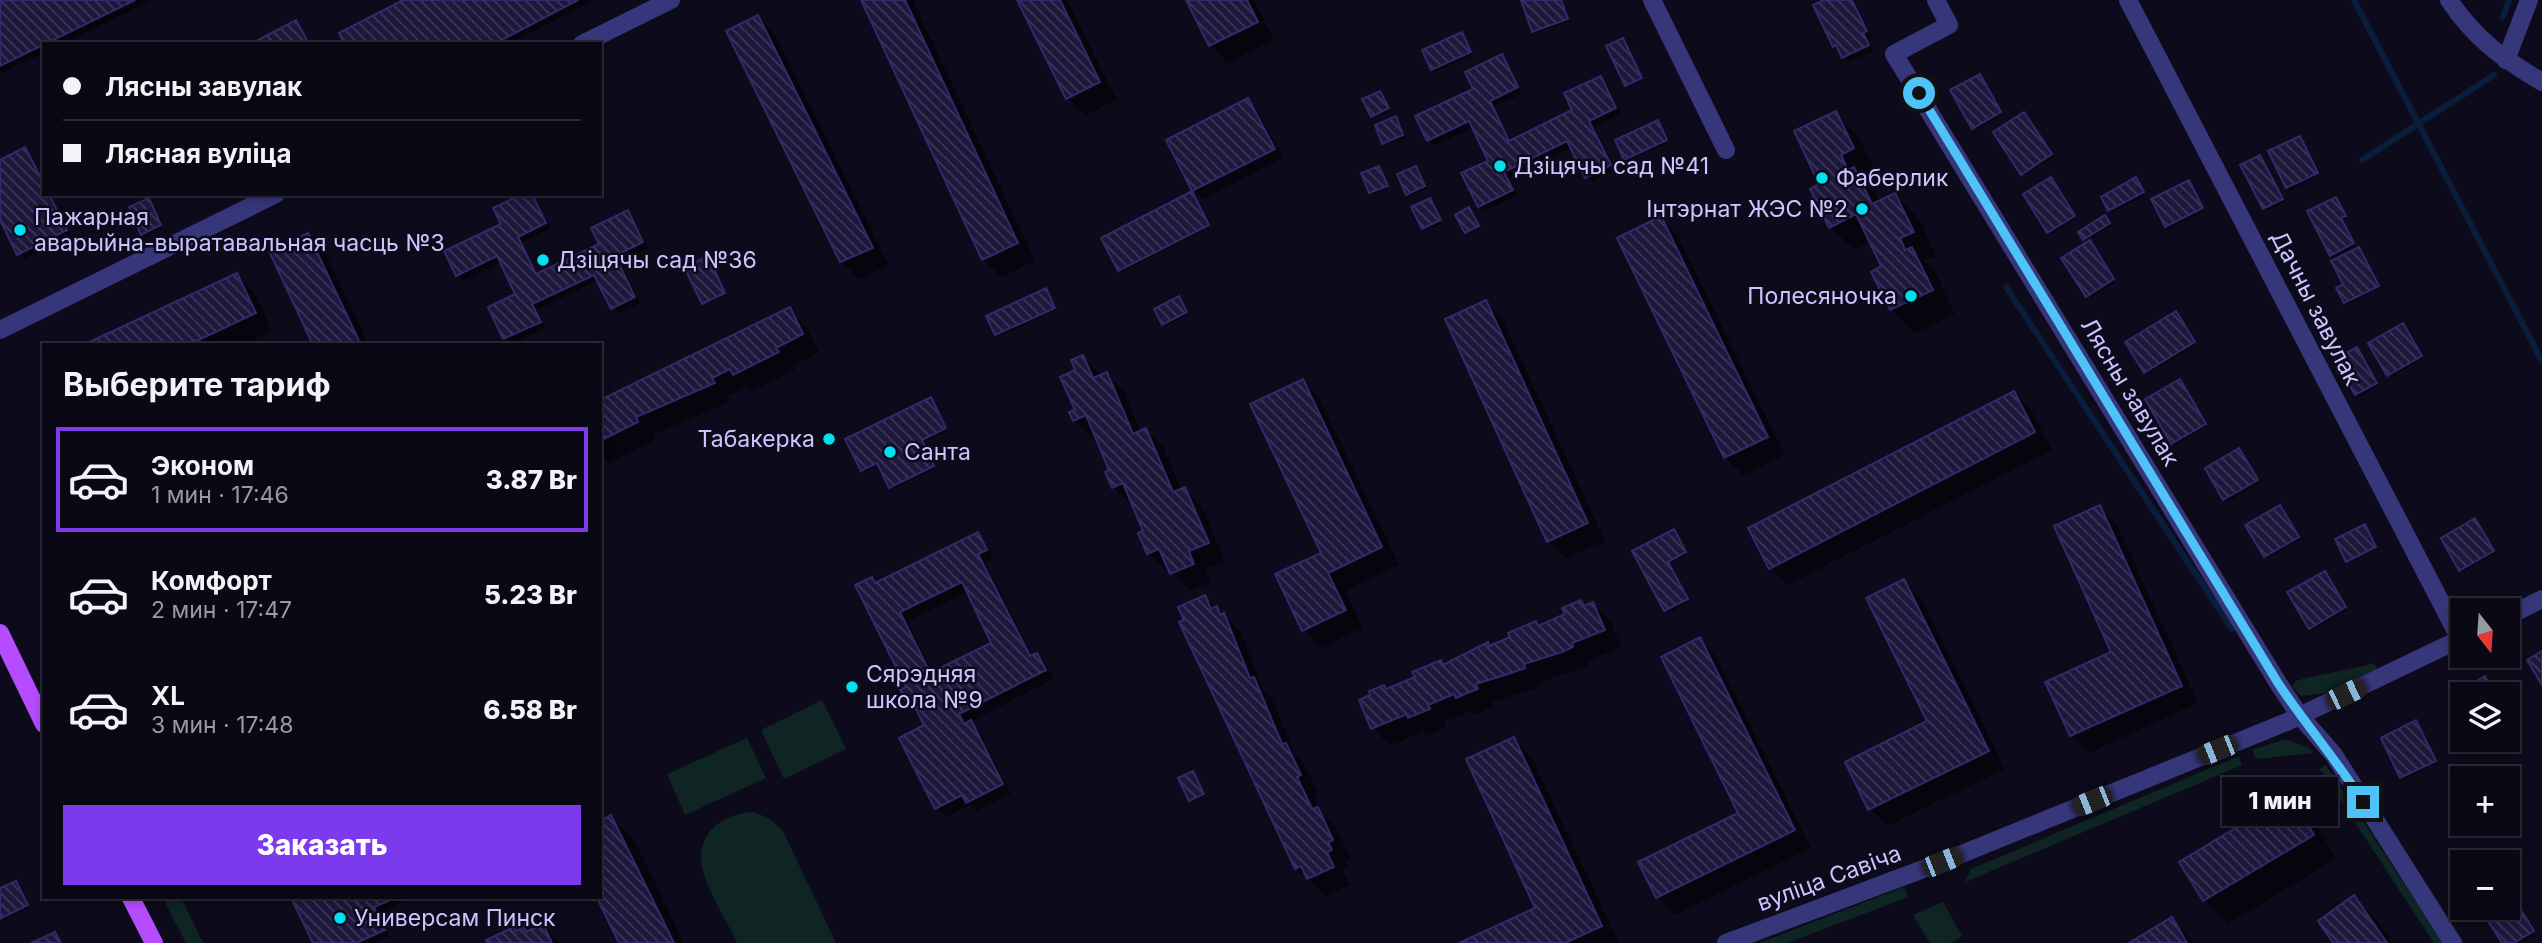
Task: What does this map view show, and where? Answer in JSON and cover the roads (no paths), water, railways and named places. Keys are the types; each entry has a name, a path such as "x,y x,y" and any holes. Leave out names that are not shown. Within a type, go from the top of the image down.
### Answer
{"main road":[{"path":"0,633 42,720"},
{"path":"132,899 154,943"}],"street":[{"path":"586,42 671,0"},
{"path":"1651,0 1726,150"},
{"name":"Лясны завулак","path":"1936,0 1949,25 1894,54 2300,716 2334,755 2453,943"},
{"name":"Дачны завулак","path":"2128,0 2450,618"},
{"path":"2449,0 2469,30 2506,60 2542,82"},
{"path":"2506,60 2529,0"},
{"path":"0,330 272,196"},
{"path":"2520,610 2542,599"},
{"name":"вуліца Савіча","path":"1726,943 1942,862 2300,716 2450,644"}],"waterway":[{"path":"2354,0 2542,361"},
{"path":"2503,17 2509,0"},
{"path":"2362,160 2494,75"},
{"path":"2006,287 2232,629"}],"place":[{"name":"Дзіцячы сад №41","path":"1500,166"},
{"name":"Фаберлик","path":"1822,178"},
{"name":"Інтэрнат ЖЭС №2","path":"1862,209"},
{"name":"Пажарная аварыйна-выратавальная часць №3","path":"20,230"},
{"name":"Дзіцячы сад №36","path":"543,260"},
{"name":"Полесяночка","path":"1911,296"},
{"name":"Табакерка","path":"829,439"},
{"name":"Санта","path":"890,452"},
{"name":"Сярэдняя школа №9","path":"852,687"},
{"name":"Универсам Пинск","path":"340,918"}]}
